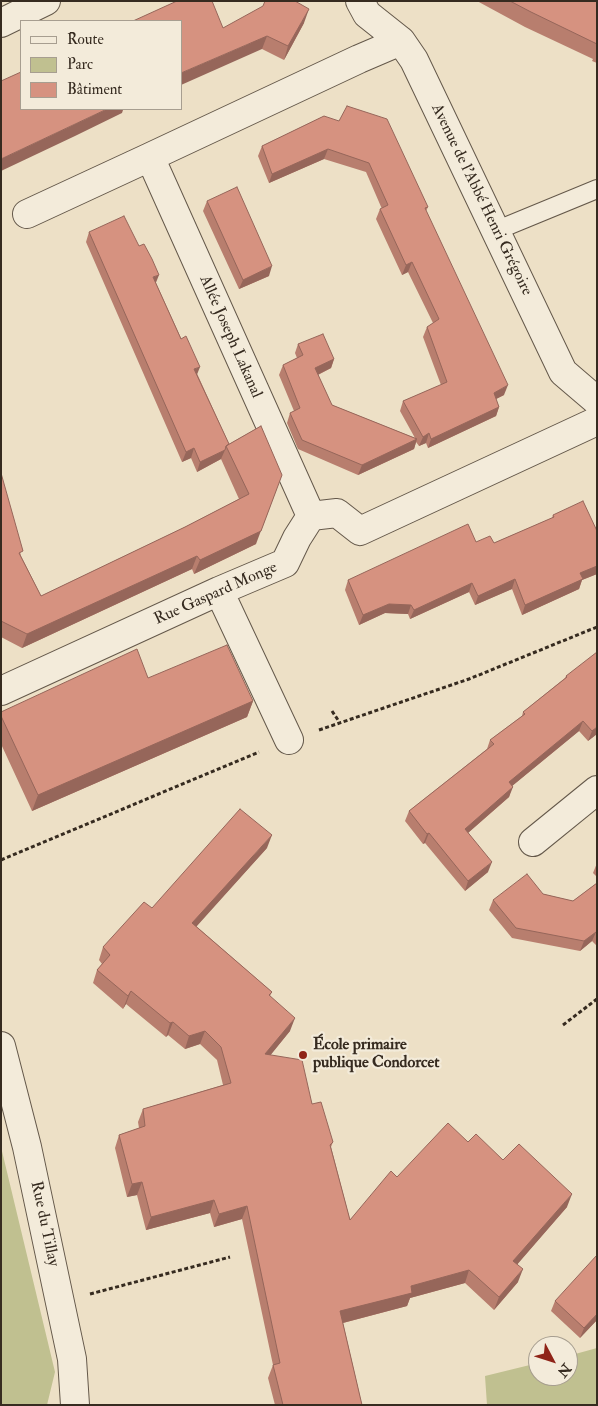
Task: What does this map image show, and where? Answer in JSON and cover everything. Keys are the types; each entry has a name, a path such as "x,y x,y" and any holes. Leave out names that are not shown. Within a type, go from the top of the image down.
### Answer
{"street":[{"path":"1,23 46,1"},
{"name":"Avenue de l'Abbé Henri Grégoire","path":"360,1 367,14 401,41 414,60 563,372 597,401"},
{"path":"27,214 401,41"},
{"name":"Allée Joseph Lakanal","path":"150,157 311,516"},
{"path":"311,516 337,513 360,532 597,421"},
{"name":"Rue Gaspard Monge","path":"1,691 219,591 285,563 297,538 311,516"},
{"path":"219,591 289,740"},
{"path":"532,842 597,790"},
{"name":"Rue du Tillay","path":"1,1046 28,1147 72,1359 75,1405"}],"lane":[{"path":"496,231 597,189"}],"path":[{"path":"332,711 340,723"},
{"path":"563,1025 597,999"},
{"path":"60,1302 230,1257"}],"green space":[{"path":"1,1147 55,1372 47,1405 1,1405"},
{"path":"597,1348 597,1405 487,1405 485,1376 528,1365 528,1386 578,1386 578,1353"}],"building":[{"path":"177,1 212,1 223,28 263,6 265,1 295,1 309,9 288,46 267,36 182,73 182,20 135,20"},
{"path":"510,1 597,1 597,44 531,12"},
{"path":"20,72 20,110 105,110 1,159 1,81"},
{"path":"347,106 387,119 428,207 425,208 508,385 494,393 499,407 431,439 429,433 423,437 403,401 447,382 427,327 439,319 412,262 406,265 380,209 388,205 369,163 328,149 272,174 262,146 324,116 339,121"},
{"path":"237,187 272,266 243,280 207,201"},
{"path":"124,216 139,246 144,244 152,259 159,275 153,277 181,339 186,336 200,367 194,369 229,444 225,450 200,462 194,448 186,452 89,232"},
{"path":"323,334 334,359 315,368 332,405 417,439 362,465 302,440 290,413 300,408 283,365 303,355 298,344"},
{"path":"261,426 282,475 261,531 200,560 197,556 27,634 1,621 1,473 23,551 19,553 41,596 249,494 226,446"},
{"path":"583,501 597,531 597,566 580,573 583,579 525,605 515,579 478,596 472,583 414,610 411,605 389,604 363,615 348,580 468,524 476,542 490,536 494,543 554,517 553,515"},
{"path":"227,645 253,701 38,795 1,716 1,712 137,649 148,678"},
{"path":"597,652 597,727 592,731 583,721 509,782 513,787 465,829 492,862 468,881 409,811 494,744 490,740 525,714 523,712"},
{"path":"240,809 272,835 192,923 272,992 269,995 295,1018 265,1054 302,1060 312,1104 321,1102 333,1142 330,1145 350,1220 391,1171 397,1177 448,1123 468,1142 476,1134 503,1160 519,1144 572,1194 513,1261 523,1269 499,1297 469,1270 411,1286 412,1293 340,1311 362,1405 283,1405 273,1365 280,1363 247,1206 219,1214 214,1200 151,1217 142,1182 132,1184 119,1135 145,1126 143,1109 231,1083 221,1047 205,1031 189,1036 131,991 128,996 97,970 110,955 103,947 144,902 152,908"},
{"path":"527,874 543,894 573,901 597,883 597,932 584,941 516,928 493,900"},
{"path":"597,1255 597,1314 584,1328 555,1301"}],"place":[{"name":"École primaire publique Condorcet","path":"303,1055"}]}
